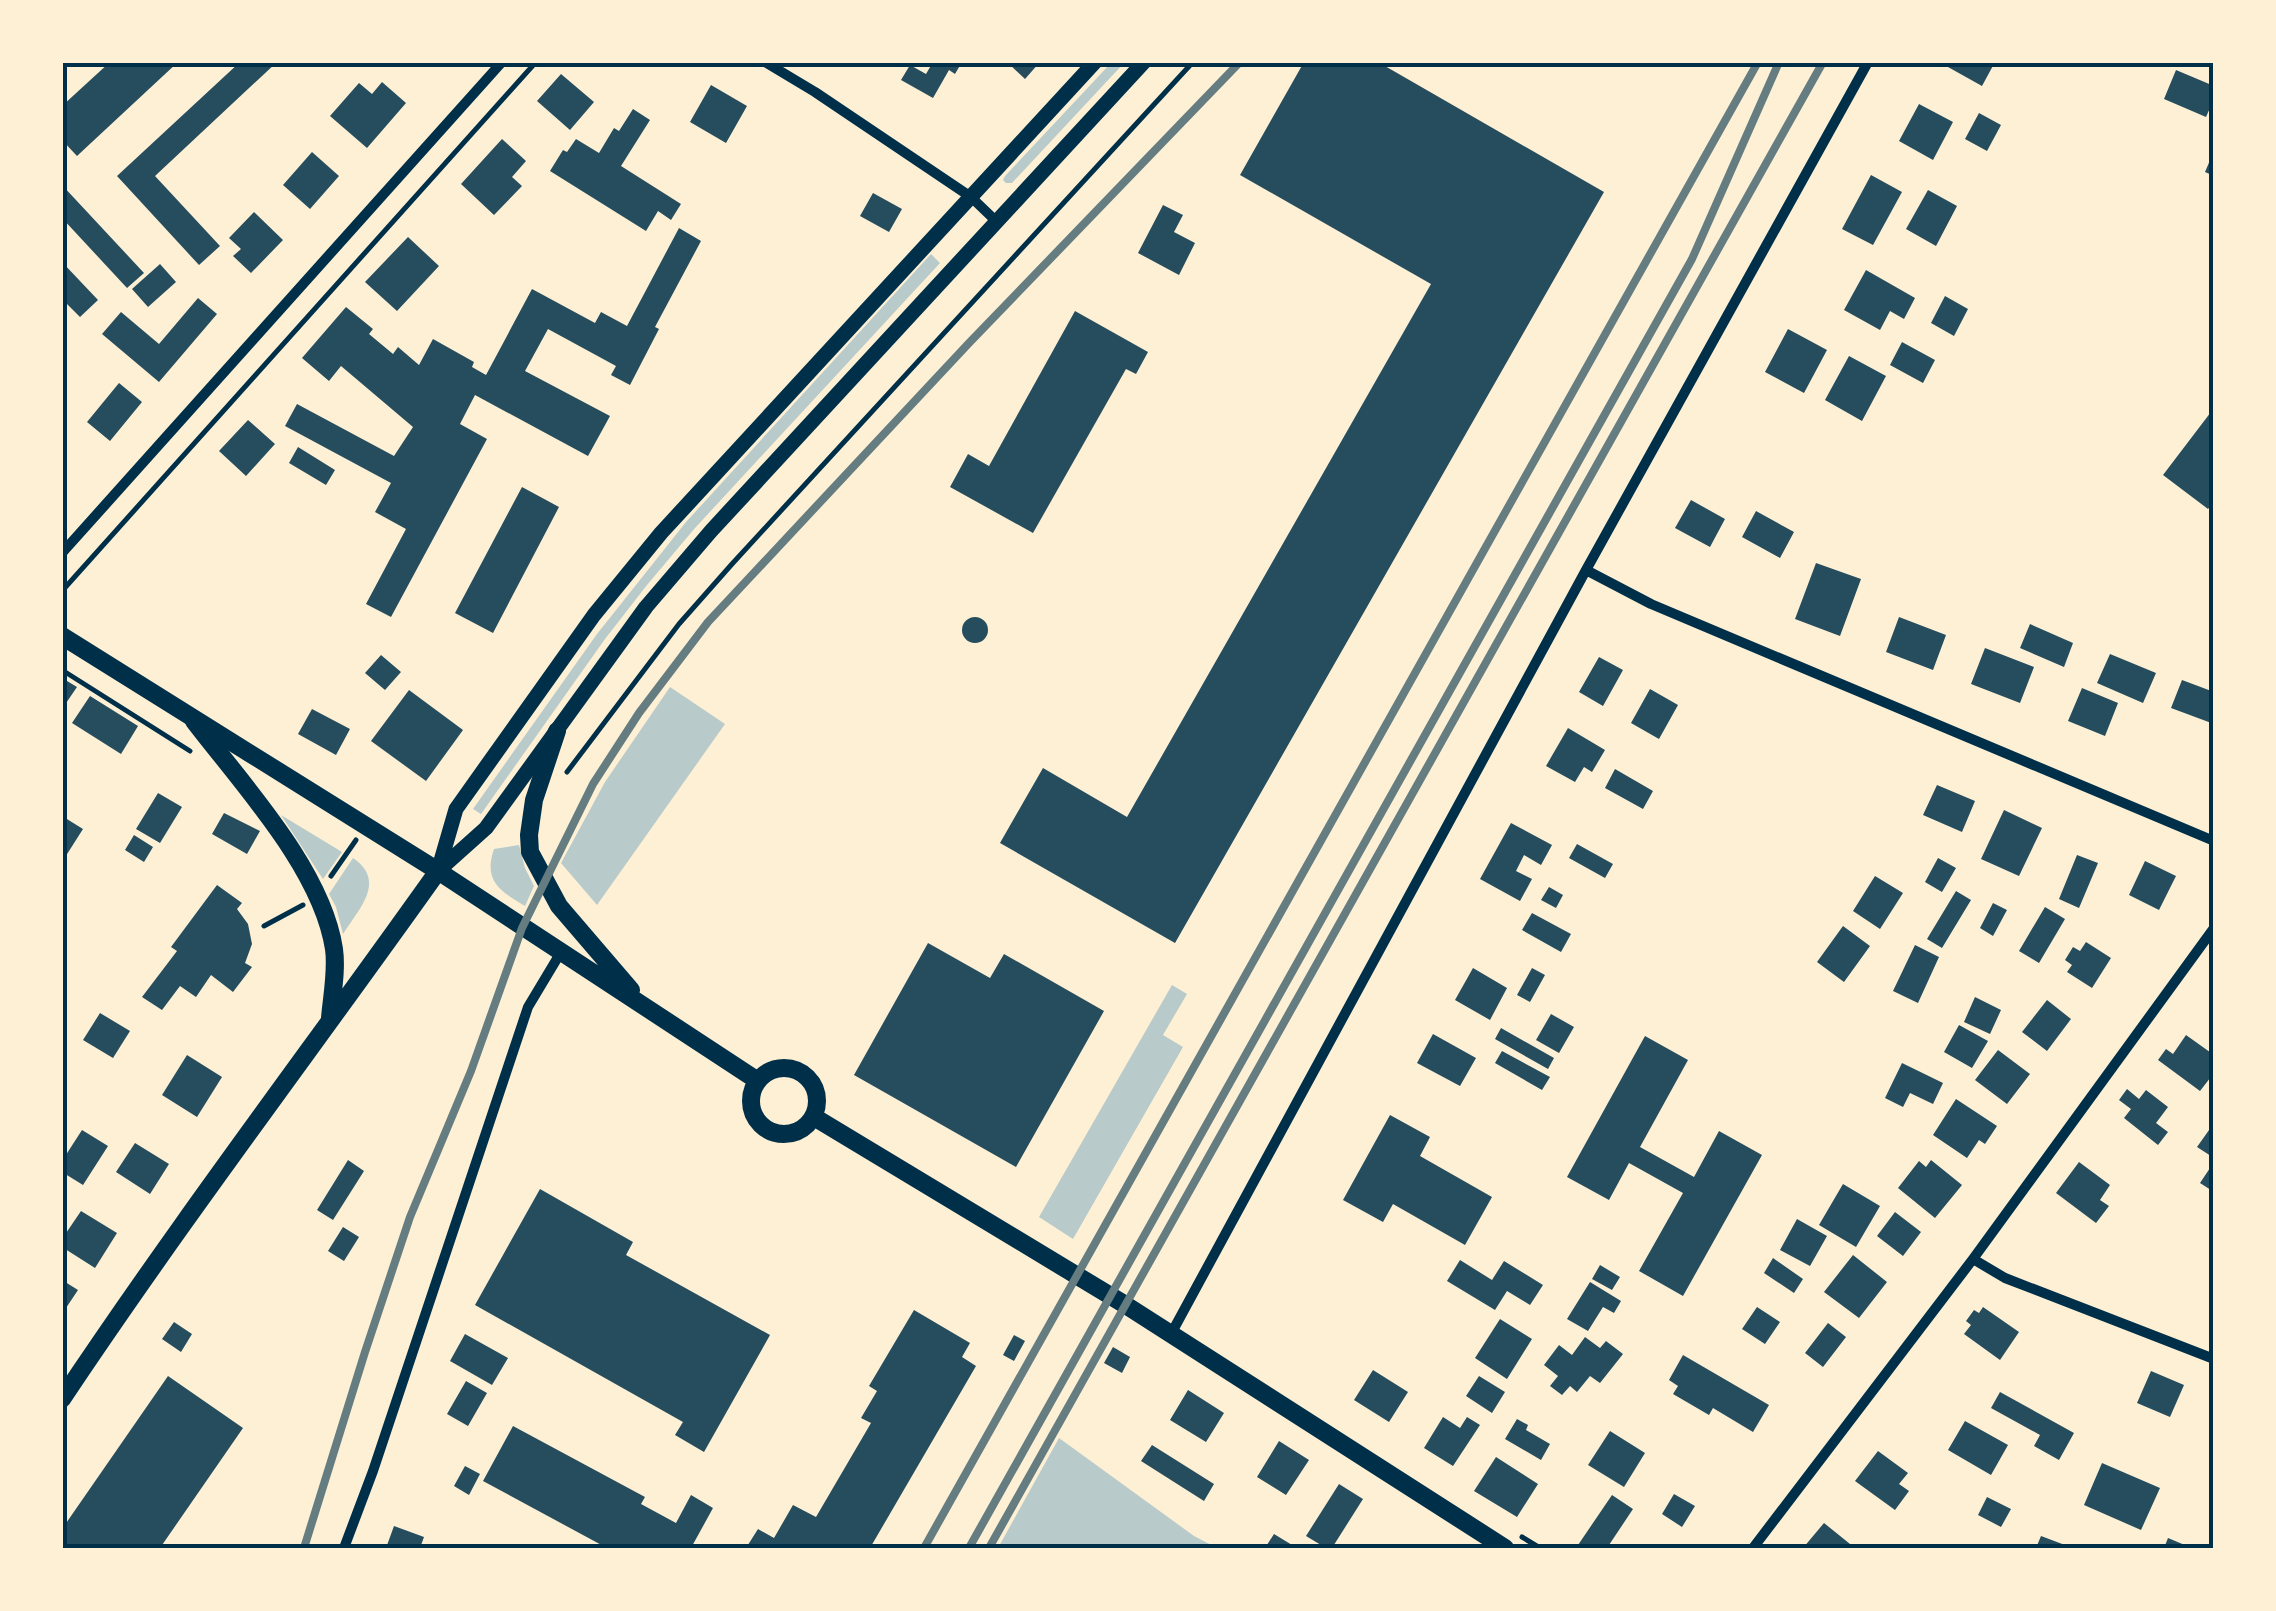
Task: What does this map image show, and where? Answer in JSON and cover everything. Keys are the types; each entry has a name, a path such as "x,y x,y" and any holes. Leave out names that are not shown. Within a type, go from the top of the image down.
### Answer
{"main road":[{"path":"438,870 456,809 594,616 661,532 1095,62"},
{"path":"62,1399 438,870 486,828 646,607 711,531 1144,62"},
{"path":"62,636 438,870 758,1081"},
{"path":"192,718 280,834 316,897 334,949 329,1023"},
{"path":"557,731 534,800 530,852 559,906 641,1002"},
{"path":"772,1070 799,1071 816,1090 814,1117 800,1131 770,1132 752,1110 751,1100 758,1081 772,1070"},
{"path":"814,1117 1171,1334 1505,1548"}],"street":[{"path":"62,552 502,62"},
{"path":"765,62 971,197 997,222"},
{"path":"1171,1334 1586,570 1868,62"},
{"path":"1586,570 1651,604 2214,841"},
{"path":"1753,1548 1973,1258 2214,928"},
{"path":"344,1548 528,1007 561,952"},
{"path":"1973,1258 2006,1278 2214,1359"}],"path":[{"path":"62,591 536,62"},
{"path":"561,780 719,579 1193,62"},
{"path":"62,670 195,754"},
{"path":"264,926 316,897 366,827"}],"shaded area":[{"path":"1111,63 1124,63 1012,183 1006,183 1005,176"},
{"path":"931,254 940,263 695,528 605,639 481,814 473,809 597,634 686,522"},
{"path":"670,687 725,724 597,905 561,863 605,782"},
{"path":"281,815 342,852 323,879"},
{"path":"519,845 534,886 525,906 501,890 491,869 494,849"},
{"path":"353,858 363,867 369,886 343,934 329,894"},
{"path":"1172,985 1187,994 1163,1035 1183,1047 1073,1239 1039,1217"},
{"path":"1059,1438 1194,1536 1217,1548 998,1548"}],"building":[{"path":"110,62 178,62 77,156 62,140 62,106"},
{"path":"240,62 277,62 155,176 220,246 199,265 117,176"},
{"path":"933,62 962,62 955,74 949,70 933,98 901,80 910,65 926,74"},
{"path":"1007,62 1040,62 1025,79"},
{"path":"1304,62 1378,62 1604,192 1175,943 1000,843 1043,768 1127,817 1431,284 1240,175"},
{"path":"1939,62 1995,62 1982,86"},
{"path":"2176,70 2214,86 2214,99 2206,117 2164,99"},
{"path":"561,74 594,102 570,130 537,101"},
{"path":"382,82 406,103 367,148 330,116 359,83 372,94"},
{"path":"711,85 747,106 726,143 690,122"},
{"path":"1919,104 1953,122 1933,160 1899,141"},
{"path":"633,109 650,120 621,166 681,204 671,220 658,211 646,231 550,171 563,150 567,152 576,139 599,153 614,128 619,131"},
{"path":"1979,113 2001,125 1987,151 1965,139"},
{"path":"502,139 526,161 512,177 522,186 494,215 461,184"},
{"path":"2214,151 2214,176 2205,172"},
{"path":"312,152 339,176 310,209 283,185"},
{"path":"1871,175 1902,192 1873,245 1842,229"},
{"path":"62,185 144,273 127,288 62,218"},
{"path":"1928,190 1957,206 1936,246 1906,229"},
{"path":"873,193 902,209 889,232 860,216"},
{"path":"1163,205 1183,215 1174,232 1195,243 1179,275 1138,253"},
{"path":"254,212 283,240 251,273 233,256 241,249 229,238"},
{"path":"679,228 701,241 655,327 659,329 630,385 611,375 616,366 548,329 525,371 610,416 588,456 475,395 460,424 487,439 391,617 366,604 406,529 375,512 391,483 285,426 297,404 394,456 413,427 341,366 329,381 302,358 346,307 373,329 369,334 393,354 398,347 419,365 433,339 474,362 472,367 486,375 532,289 595,323 601,312 627,326"},
{"path":"408,237 439,266 397,311 365,282"},
{"path":"62,262 98,300 80,317 62,299"},
{"path":"160,264 176,282 148,307 132,289"},
{"path":"1866,270 1915,298 1904,319 1890,311 1880,330 1844,310"},
{"path":"1945,296 1968,309 1954,336 1931,323"},
{"path":"198,298 217,314 159,382 102,334 121,312 159,344"},
{"path":"1075,311 1148,352 1136,374 1126,369 1033,533 950,487 968,454 989,466"},
{"path":"1788,329 1827,350 1804,393 1765,372"},
{"path":"1902,342 1935,360 1923,383 1890,365"},
{"path":"1849,356 1886,376 1862,421 1825,400"},
{"path":"119,383 142,402 110,441 87,422"},
{"path":"2214,408 2214,502 2208,509 2163,475"},
{"path":"248,420 275,444 246,476 219,451"},
{"path":"298,447 335,470 326,485 289,463"},
{"path":"522,487 559,507 493,633 455,613"},
{"path":"1691,500 1725,519 1710,547 1675,528"},
{"path":"1756,511 1794,532 1780,558 1742,537"},
{"path":"1816,563 1861,579 1840,636 1795,619"},
{"path":"975,617 984,621 988,630 984,639 975,643 966,639 962,630 966,621"},
{"path":"1899,617 1946,635 1933,670 1886,652"},
{"path":"2030,624 2073,643 2064,667 2020,648"},
{"path":"1985,648 2034,667 2020,703 1971,684"},
{"path":"2110,654 2156,673 2143,703 2097,683"},
{"path":"381,655 401,672 385,690 365,673"},
{"path":"1599,657 1623,670 1603,706 1579,692"},
{"path":"62,678 77,687 62,709"},
{"path":"2182,680 2214,692 2214,724 2171,708"},
{"path":"2082,688 2118,703 2105,736 2068,721"},
{"path":"1650,689 1678,705 1659,739 1631,723"},
{"path":"409,690 463,730 426,781 371,741"},
{"path":"90,696 138,726 121,754 72,723"},
{"path":"312,709 350,729 336,755 298,734"},
{"path":"1568,728 1605,750 1592,772 1584,767 1575,782 1546,766"},
{"path":"1615,769 1653,791 1643,809 1605,788"},
{"path":"1937,785 1975,801 1962,832 1923,815"},
{"path":"158,793 182,807 160,843 136,829"},
{"path":"2004,810 2042,828 2019,876 1981,859"},
{"path":"224,813 260,831 247,854 212,834"},
{"path":"62,816 83,829 62,862"},
{"path":"1511,823 1552,845 1541,865 1524,855 1516,871 1532,879 1520,901 1480,879"},
{"path":"134,835 153,847 144,862 125,850"},
{"path":"1577,844 1613,864 1605,878 1569,858"},
{"path":"2077,855 2098,863 2079,908 2059,899"},
{"path":"1938,858 1956,868 1942,892 1925,882"},
{"path":"2145,861 2176,876 2159,910 2129,895"},
{"path":"1875,876 1903,893 1880,929 1853,911"},
{"path":"217,885 242,903 237,909 248,924 252,944 245,963 252,967 233,992 211,975 196,997 180,986 162,1010 142,997 177,951 171,947"},
{"path":"1549,887 1563,895 1556,908 1541,900"},
{"path":"1956,891 1971,900 1942,948 1927,939"},
{"path":"1993,903 2007,910 1993,936 1980,928"},
{"path":"2045,907 2065,919 2039,963 2019,951"},
{"path":"1532,913 1571,934 1561,952 1522,930"},
{"path":"1843,926 1870,946 1844,982 1817,962"},
{"path":"2086,942 2111,958 2092,988 2067,972 2072,965 2065,960 2073,947 2080,951"},
{"path":"928,943 990,978 1004,954 1104,1011 1016,1167 854,1075"},
{"path":"1915,945 1939,957 1918,1003 1893,991"},
{"path":"1473,968 1507,988 1490,1020 1455,1000"},
{"path":"1532,968 1545,975 1530,1002 1517,995"},
{"path":"1975,997 2001,1010 1990,1034 1964,1022"},
{"path":"2047,1000 2071,1019 2047,1051 2022,1032"},
{"path":"100,1013 130,1031 113,1058 83,1040"},
{"path":"1551,1014 1574,1027 1559,1053 1536,1040"},
{"path":"1959,1025 1988,1041 1972,1068 1944,1052"},
{"path":"1501,1028 1554,1058 1548,1069 1495,1039"},
{"path":"1433,1034 1476,1058 1460,1086 1417,1063"},
{"path":"2186,1035 2214,1055 2214,1073 2200,1091 2158,1060 2166,1049 2173,1054"},
{"path":"1645,1036 1688,1060 1640,1147 1694,1177 1719,1131 1762,1155 1683,1296 1639,1271 1683,1193 1629,1163 1609,1200 1567,1177"},
{"path":"1998,1050 2030,1074 2007,1104 1975,1080"},
{"path":"1502,1051 1550,1077 1542,1090 1495,1063"},
{"path":"187,1055 222,1077 197,1117 162,1095"},
{"path":"1902,1063 1943,1083 1933,1104 1910,1093 1903,1107 1885,1098"},
{"path":"2127,1089 2139,1099 2146,1090 2168,1107 2156,1123 2168,1132 2158,1145 2124,1118 2131,1109 2119,1100"},
{"path":"1956,1099 1997,1126 1985,1144 1979,1140 1967,1158 1933,1135"},
{"path":"1390,1115 1430,1137 1420,1156 1492,1197 1465,1245 1393,1204 1383,1222 1343,1200"},
{"path":"2214,1123 2214,1158 2197,1147"},
{"path":"82,1130 108,1146 83,1185 62,1172 62,1161"},
{"path":"135,1143 169,1164 150,1194 116,1172"},
{"path":"348,1160 364,1171 333,1220 317,1210"},
{"path":"1931,1160 1962,1185 1935,1218 1898,1188 1919,1161 1926,1167"},
{"path":"2079,1162 2110,1185 2100,1200 2109,1206 2096,1223 2056,1193"},
{"path":"2214,1162 2214,1192 2200,1183"},
{"path":"1843,1184 1880,1206 1856,1247 1819,1225"},
{"path":"540,1189 633,1242 626,1255 770,1335 704,1452 675,1435 683,1422 475,1305"},
{"path":"81,1211 117,1233 95,1268 62,1247 62,1239"},
{"path":"1895,1212 1921,1232 1903,1256 1877,1236"},
{"path":"1797,1219 1827,1236 1810,1266 1780,1250"},
{"path":"343,1227 359,1237 344,1261 328,1251"},
{"path":"1853,1255 1887,1282 1859,1318 1824,1292"},
{"path":"1773,1258 1803,1279 1794,1293 1764,1273"},
{"path":"1460,1260 1492,1280 1504,1261 1543,1285 1530,1305 1507,1291 1495,1310 1447,1281"},
{"path":"1600,1265 1620,1277 1612,1290 1592,1279"},
{"path":"62,1280 78,1290 62,1314"},
{"path":"1590,1282 1621,1301 1614,1313 1603,1307 1588,1331 1567,1319"},
{"path":"1757,1307 1780,1322 1765,1344 1742,1329"},
{"path":"1983,1307 2019,1332 2000,1360 1964,1334 1971,1325 1966,1321 1974,1310 1979,1313"},
{"path":"914,1310 970,1343 962,1357 976,1366 870,1548 746,1548 758,1529 774,1538 793,1505 816,1517 871,1423 861,1418 877,1391 869,1386"},
{"path":"1500,1319 1532,1339 1507,1379 1475,1358"},
{"path":"174,1322 192,1334 181,1352 162,1339"},
{"path":"1828,1323 1846,1337 1823,1367 1805,1353"},
{"path":"465,1334 508,1358 492,1385 450,1361"},
{"path":"1014,1335 1025,1341 1014,1361 1003,1355"},
{"path":"1585,1337 1600,1348 1606,1341 1623,1354 1600,1383 1590,1376 1577,1392 1570,1386 1562,1395 1550,1386 1558,1376 1544,1365 1559,1345 1572,1355"},
{"path":"1113,1347 1130,1357 1122,1373 1104,1363"},
{"path":"1683,1355 1769,1405 1753,1432 1713,1408 1709,1415 1673,1394 1678,1386 1669,1380"},
{"path":"1373,1370 1408,1392 1389,1422 1354,1400"},
{"path":"2151,1371 2184,1385 2170,1417 2137,1403"},
{"path":"168,1376 243,1428 160,1548 62,1548 62,1529"},
{"path":"1479,1376 1505,1392 1492,1413 1466,1396"},
{"path":"466,1381 487,1393 468,1426 447,1414"},
{"path":"1188,1390 1224,1413 1206,1442 1170,1420"},
{"path":"2000,1392 2074,1433 2059,1460 2034,1446 2040,1435 1991,1408"},
{"path":"1443,1417 1460,1428 1467,1417 1480,1425 1453,1466 1424,1448"},
{"path":"1517,1419 1528,1425 1526,1430 1550,1444 1541,1460 1505,1439"},
{"path":"1965,1421 2008,1445 1991,1475 1948,1450"},
{"path":"513,1426 645,1497 641,1504 676,1523 691,1495 713,1508 691,1548 607,1548 483,1481"},
{"path":"1610,1431 1645,1453 1624,1487 1588,1465"},
{"path":"1279,1441 1309,1460 1286,1495 1257,1477"},
{"path":"1152,1445 1214,1484 1204,1501 1141,1461"},
{"path":"1878,1451 1908,1473 1899,1484 1909,1491 1895,1510 1855,1481"},
{"path":"1496,1457 1538,1484 1517,1517 1474,1491"},
{"path":"2102,1463 2160,1488 2141,1530 2084,1505"},
{"path":"465,1466 480,1474 469,1495 454,1486"},
{"path":"1339,1484 1363,1499 1332,1548 1326,1548 1306,1536"},
{"path":"1674,1494 1695,1506 1682,1527 1662,1514"},
{"path":"1612,1495 1633,1509 1607,1548 1576,1548"},
{"path":"1987,1497 2011,1509 2001,1527 1978,1515"},
{"path":"1824,1523 1855,1548 1803,1548"},
{"path":"394,1526 424,1537 420,1548 386,1548"},
{"path":"1274,1534 1297,1548 1265,1548"},
{"path":"2041,1536 2073,1548 2036,1548"},
{"path":"2168,1538 2192,1548 2164,1548"}],"railway":[{"path":"304,1548 410,1217 471,1071 522,928 593,784 639,713 708,622 1240,62"},
{"path":"924,1548 1758,62"},
{"path":"969,1548 1692,259 1779,62"},
{"path":"989,1548 1823,62"}]}
